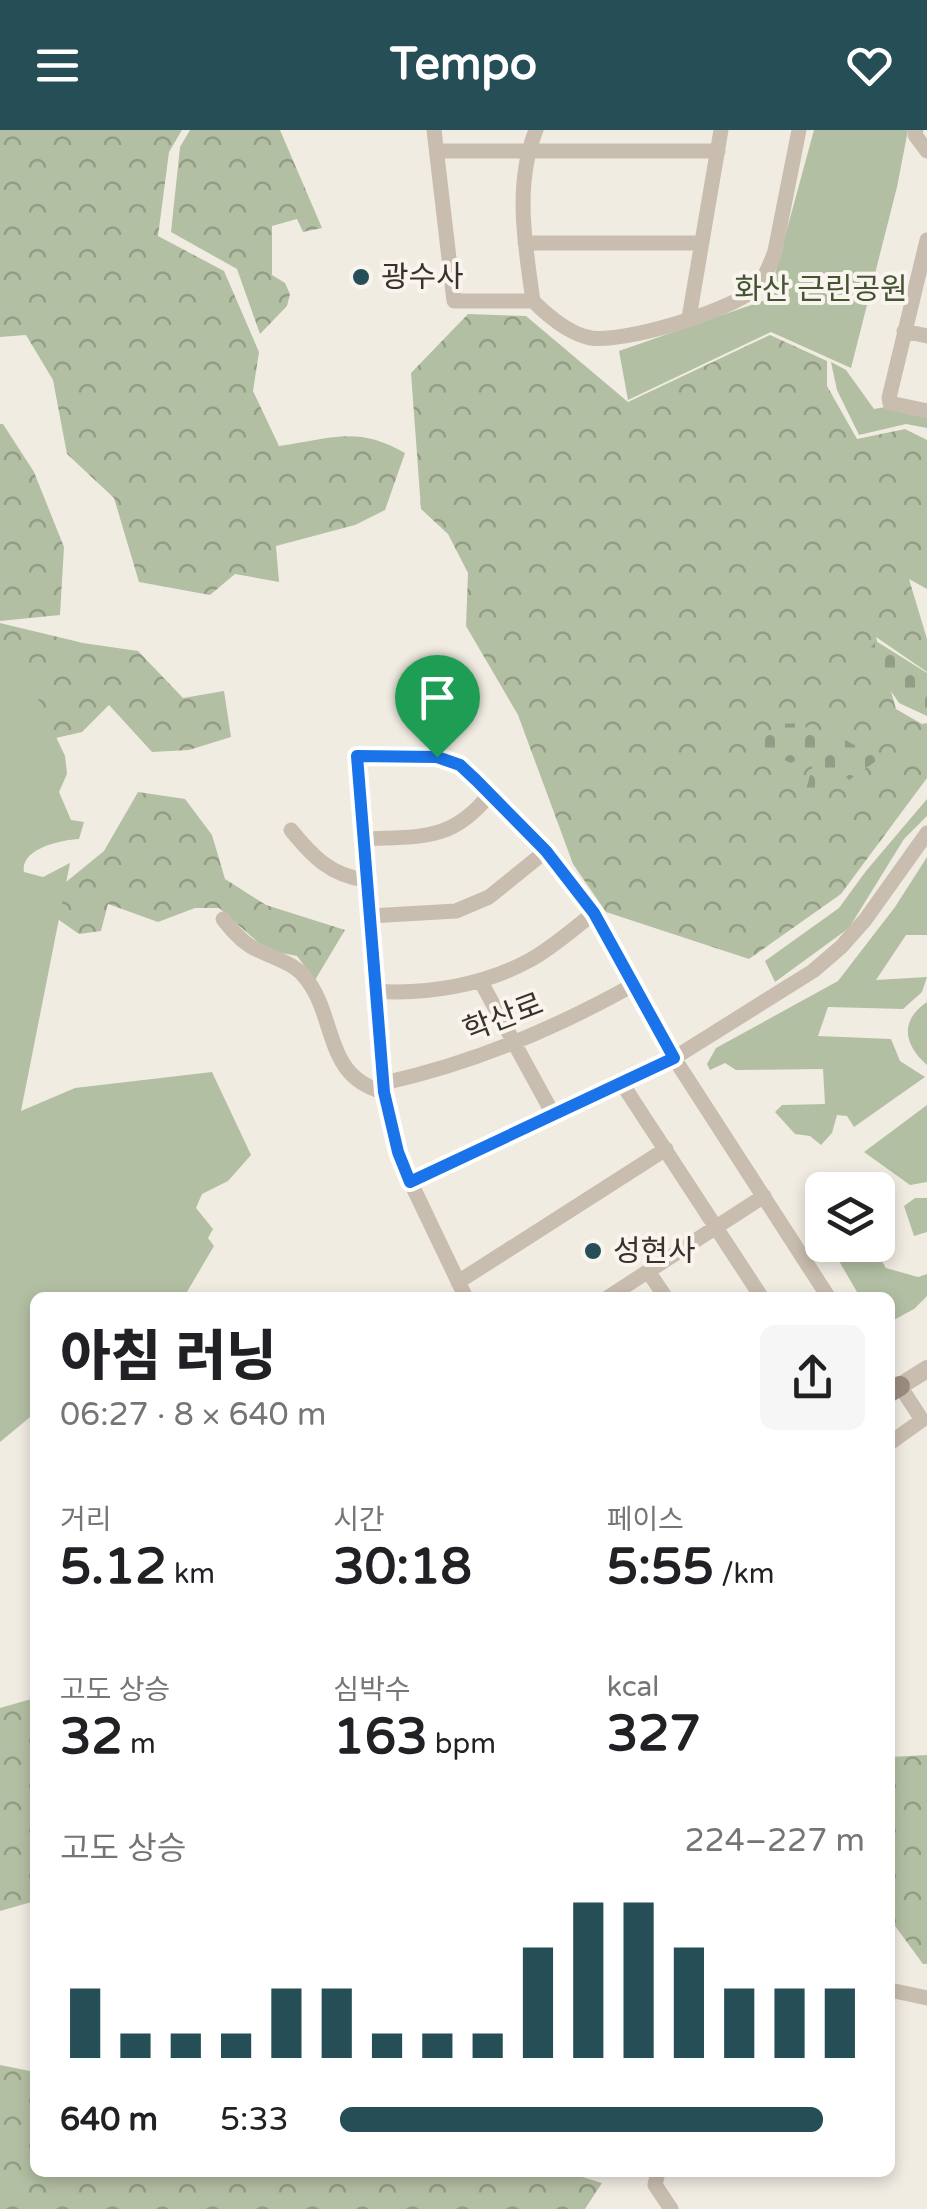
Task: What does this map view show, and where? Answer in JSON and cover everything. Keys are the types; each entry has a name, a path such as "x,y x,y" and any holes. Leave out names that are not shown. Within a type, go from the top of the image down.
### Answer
{"street":[{"path":"434,130 454,301 532,301 587,338 632,336 710,312 751,292 775,252 799,130"},
{"path":"532,301 525,243 524,175 536,130"},
{"path":"689,318 721,130"},
{"path":"916,130 915,135 927,150"},
{"path":"437,151 718,151"},
{"path":"927,240 890,403 927,412"},
{"path":"525,243 702,243"},
{"path":"904,331 927,336"},
{"path":"463,1292 398,1152 384,1088 357,756 437,757 460,765 546,851 594,913 674,1058 825,1292"},
{"path":"362,839 452,830 474,814 489,795"},
{"path":"290,830 325,866 342,875 366,880"},
{"path":"410,1182 674,1058 813,971 865,920 927,834"},
{"path":"370,916 456,911 489,897 546,851"},
{"name":"학산로","path":"376,991 481,982 531,960 594,913"},
{"path":"222,919 248,945 304,976 320,1002 331,1042 344,1064 358,1082 384,1088"},
{"path":"481,982 554,1114"},
{"name":"학산로","path":"384,1088 515,1044 567,1022 634,984"},
{"path":"621,1082 758,1292"},
{"path":"458,1282 666,1148"},
{"path":"616,1292 764,1196"},
{"path":"648,1271 662,1292"},
{"path":"895,1388 927,1368"},
{"path":"895,1393 922,1420 895,1439"},
{"path":"895,1991 927,1998"},
{"path":"657,2177 658,2194 671,2209"}],"green space":[{"path":"0,130 182,130 169,152 158,236 224,271 259,352 253,391 279,446 343,436 372,439 405,453 385,510 355,525 276,546 279,582 235,574 210,595 139,582 114,498 67,454 53,380 26,335 0,337"},
{"path":"190,130 280,130 322,228 303,232 297,219 272,226 272,275 285,283 290,294 287,306 260,334 237,269 171,232 180,147"},
{"name":"화산 근린공원","path":"814,130 908,130 851,368 771,332 628,400 619,351 768,299"},
{"path":"468,314 526,316 628,402 770,335 827,361 827,386 857,439 905,429 927,440 927,589 909,579 927,639 927,672 876,637 896,709 927,723 927,778 841,894 749,959 606,912 573,864 518,715 466,626 468,573 448,534 421,509 411,373"},
{"path":"831,362 846,370 874,409 886,407 927,417 927,428 906,424 859,435 837,390"},
{"path":"0,424 34,472 64,547 60,615 0,621"},
{"path":"0,623 83,643 138,651 183,698 224,691 231,737 189,750 152,752 109,705 82,732 34,743 0,839"},
{"path":"876,641 927,673 927,716 899,703 866,654"},
{"path":"0,645 15,650 65,756 67,774 59,792 71,820 84,822 79,839 43,847 24,864 24,872 43,877 70,863 21,1111 75,1088 212,1072 251,1155 228,1181 202,1194 196,1208 213,1229 208,1238 214,1246 187,1292 30,1292 30,1417 0,1442"},
{"path":"801,723 823,741 845,740 862,749 872,745 879,759 849,780 838,768 817,794 806,790 817,749 791,763 768,753 762,740 779,724"},
{"path":"138,792 185,799 212,835 225,879 266,905 345,930 315,980 297,956 267,950 219,908 195,908 158,922 108,904 101,931 79,934 49,913 19,916 13,930 37,961 0,963 0,860 9,877 66,882 104,851"},
{"path":"927,799 927,816 904,839 849,928 775,982 765,961 839,908"},
{"path":"927,857 927,935 906,935 876,980 927,977 922,992 903,1009 828,1007 818,1036 891,1039 900,1061 925,1077 854,1127 847,1116 837,1115 832,1133 821,1145 810,1136 795,1134 775,1112 782,1105 825,1104 823,1069 736,1070 725,1063 710,1070 707,1064 716,1048 838,981 895,907"},
{"path":"927,1002 927,1065 913,1049 908,1033 912,1017"},
{"path":"927,1105 927,1182 910,1185 864,1152"},
{"path":"915,1198 927,1198 927,1232 914,1236 904,1206"},
{"path":"840,1262 882,1262 886,1268 918,1277 927,1274 927,1296 895,1319 895,1292 857,1292"},
{"path":"30,1699 30,1902 0,1911 0,1708"},
{"path":"927,1755 927,1964 923,1964 895,1926 895,1757"},
{"path":"0,2065 30,2071 30,2177 582,2177 602,2183 585,2209 0,2209"}],"place":[{"name":"광수사","path":"361,277"},
{"name":"성현사","path":"593,1251"}],"route":[{"path":"357,756 437,757 460,765 568,878 594,913 674,1058 410,1182 398,1152 384,1092 357,756"}]}
